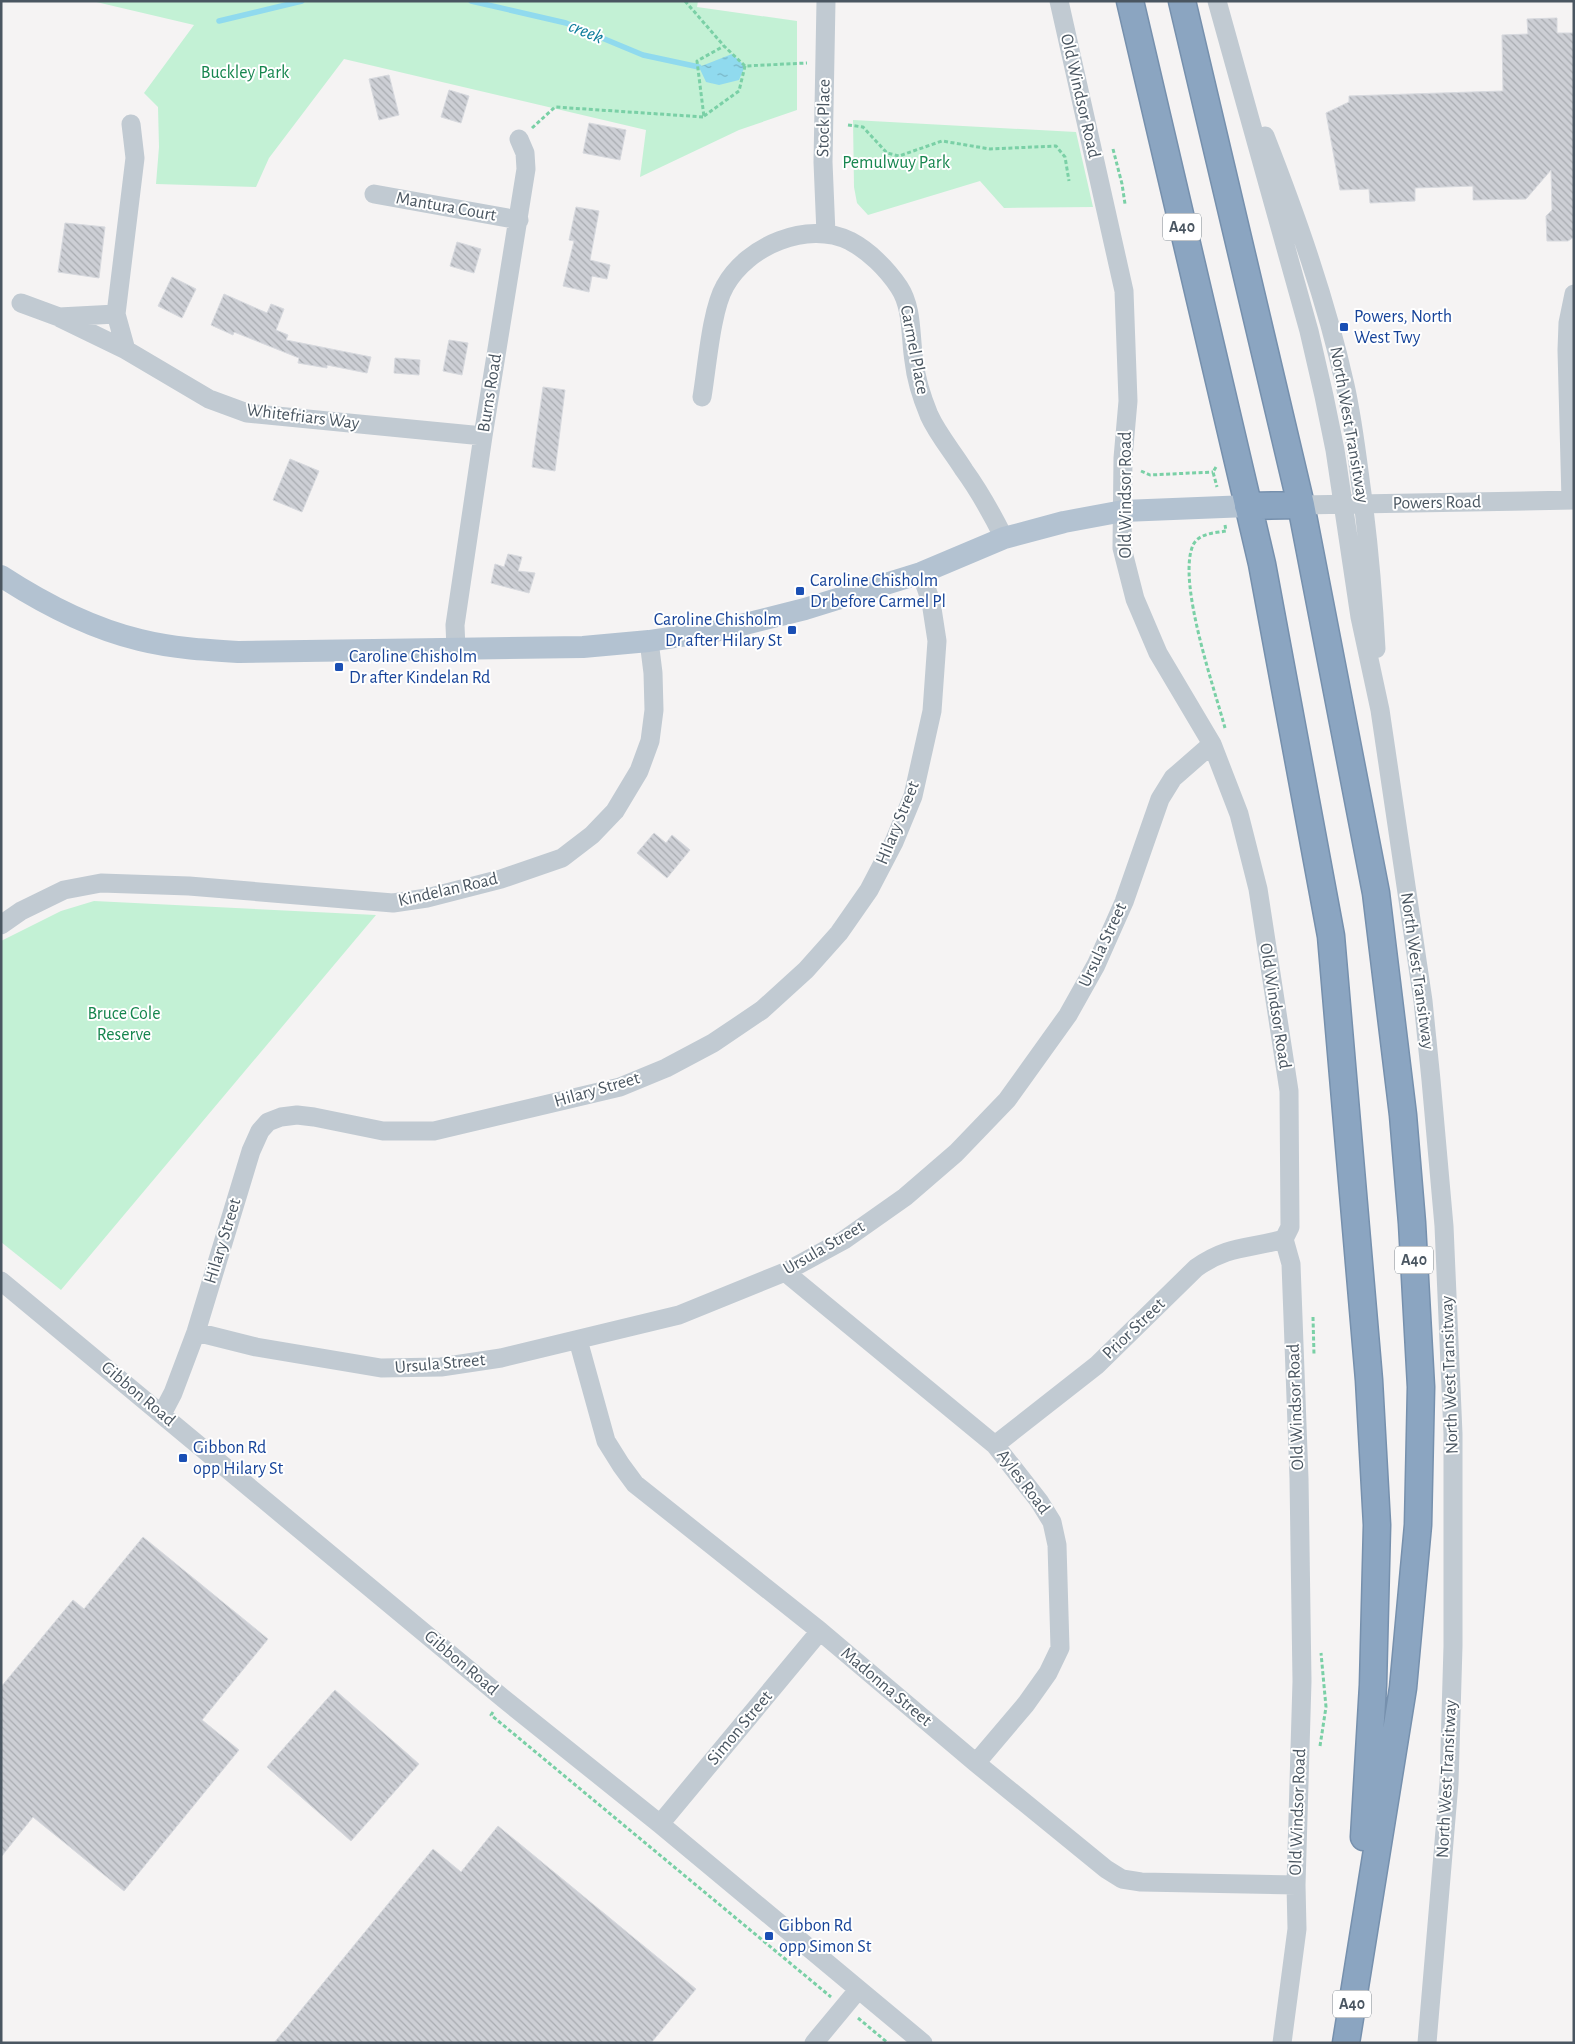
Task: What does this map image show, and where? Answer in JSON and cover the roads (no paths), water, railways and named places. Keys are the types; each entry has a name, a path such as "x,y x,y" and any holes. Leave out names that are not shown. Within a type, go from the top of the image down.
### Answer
{"highway":[{"name":"A40","path":"1130,1 1262,564 1330,936 1369,1380 1377,1525 1372,1685 1358,1965"},
{"name":"A40","path":"1182,1 1300,506 1376,892 1403,1115 1412,1223 1420,1387 1418,1525 1403,1688 1346,2043"},
{"path":"1248,506 1300,506"}],"main road":[{"path":"1,576 47,604 92,625 140,640 190,649 239,652 583,647 650,641 720,630 773,618 883,586 1004,538 1064,522 1123,511 1248,506"}],"street":[{"name":"Stock Place","path":"826,1 824,162 826,234"},
{"name":"Old Windsor Road","path":"1059,1 1124,291 1128,401 1123,458 1122,548 1135,599 1158,653 1212,744 1239,814 1258,890 1289,1091 1290,1227 1284,1239 1291,1264 1300,1546 1302,1681 1296,1885 1297,1929 1282,2043"},
{"name":"North West Transitway","path":"1217,1 1309,331 1326,405 1360,617 1380,710 1423,1002 1444,1226 1453,1434 1453,1646 1448,1784 1427,2043"},
{"name":"North West Transitway","path":"1227,38 1311,258 1346,387 1364,506 1380,710"},
{"path":"126,350 116,314 135,158 132,124"},
{"name":"Burns Road","path":"456,649 455,625 526,169 525,153 519,139"},
{"name":"Mantura Court","path":"374,194 519,220"},
{"name":"Carmel Place","path":"702,397 717,307 724,286 734,272 747,259 777,240 797,236 826,234 849,241 869,254 891,276 900,289 908,305 917,380 930,416 987,504 1004,538"},
{"path":"1572,500 1567,350 1568,323 1574,294"},
{"name":"Whitefriars Way","path":"21,303 59,317 126,350 209,399 247,413 483,436"},
{"path":"59,317 116,314"},
{"name":"Powers Road","path":"1300,506 1572,500"},
{"name":"Hilary Street","path":"162,1414 173,1392 196,1332 251,1151 260,1131 268,1122 281,1117 297,1115 383,1131 434,1130 620,1087 666,1068 714,1043 762,1010 806,970 839,933 869,890 894,842 913,796 932,710 937,641 931,602 921,572"},
{"name":"Kindelan Road","path":"1,925 21,911 64,890 101,883 189,886 393,904 427,898 501,879 562,858 592,835 615,811 639,771 650,741 654,710 650,641"},
{"name":"Ursula Street","path":"196,1332 256,1347 381,1368 441,1367 501,1358 679,1314 729,1296 785,1272 844,1240 905,1197 956,1153 1007,1100 1068,1015 1096,966 1124,902 1160,799 1173,778 1212,744"},
{"name":"Prior Street","path":"995,1445 1097,1366 1196,1268 1212,1257 1240,1247 1284,1239"},
{"name":"Ayles Road","path":"785,1272 995,1445 1039,1501 1052,1522 1057,1545 1060,1648 1048,1673 1026,1704 976,1763"},
{"name":"Gibbon Road","path":"1,1281 504,1699 660,1824 923,2043"},
{"name":"Madonna Street","path":"578,1340 606,1441 621,1466 635,1484 820,1631 976,1763 1106,1869 1122,1879 1140,1882 1296,1885"},
{"name":"Simon Street","path":"660,1824 820,1631"},
{"path":"814,2043 858,1990"}],"water":[{"path":"732,54 745,66 739,80 719,85 706,82 699,67"}],"waterway":[{"name":"creek","path":"219,21 302,1"},
{"name":"creek","path":"471,1 566,23 643,55 699,67"}],"place":[{"name":"Powers, North West Twy","path":"1344,327"},
{"name":"Caroline Chisholm Dr before Carmel Pl","path":"800,591"},
{"name":"Caroline Chisholm Dr after Hilary St","path":"792,630"},
{"name":"Caroline Chisholm Dr after Kindelan Rd","path":"339,667"},
{"name":"Gibbon Rd opp Hilary St","path":"183,1458"},
{"name":"Gibbon Rd opp Simon St","path":"769,1936"}],"park label":[{"name":"Buckley Park","path":"245,73"},
{"name":"Pemulwuy Park","path":"896,163"},
{"name":"Bruce Cole Reserve","path":"124,1024"}]}
